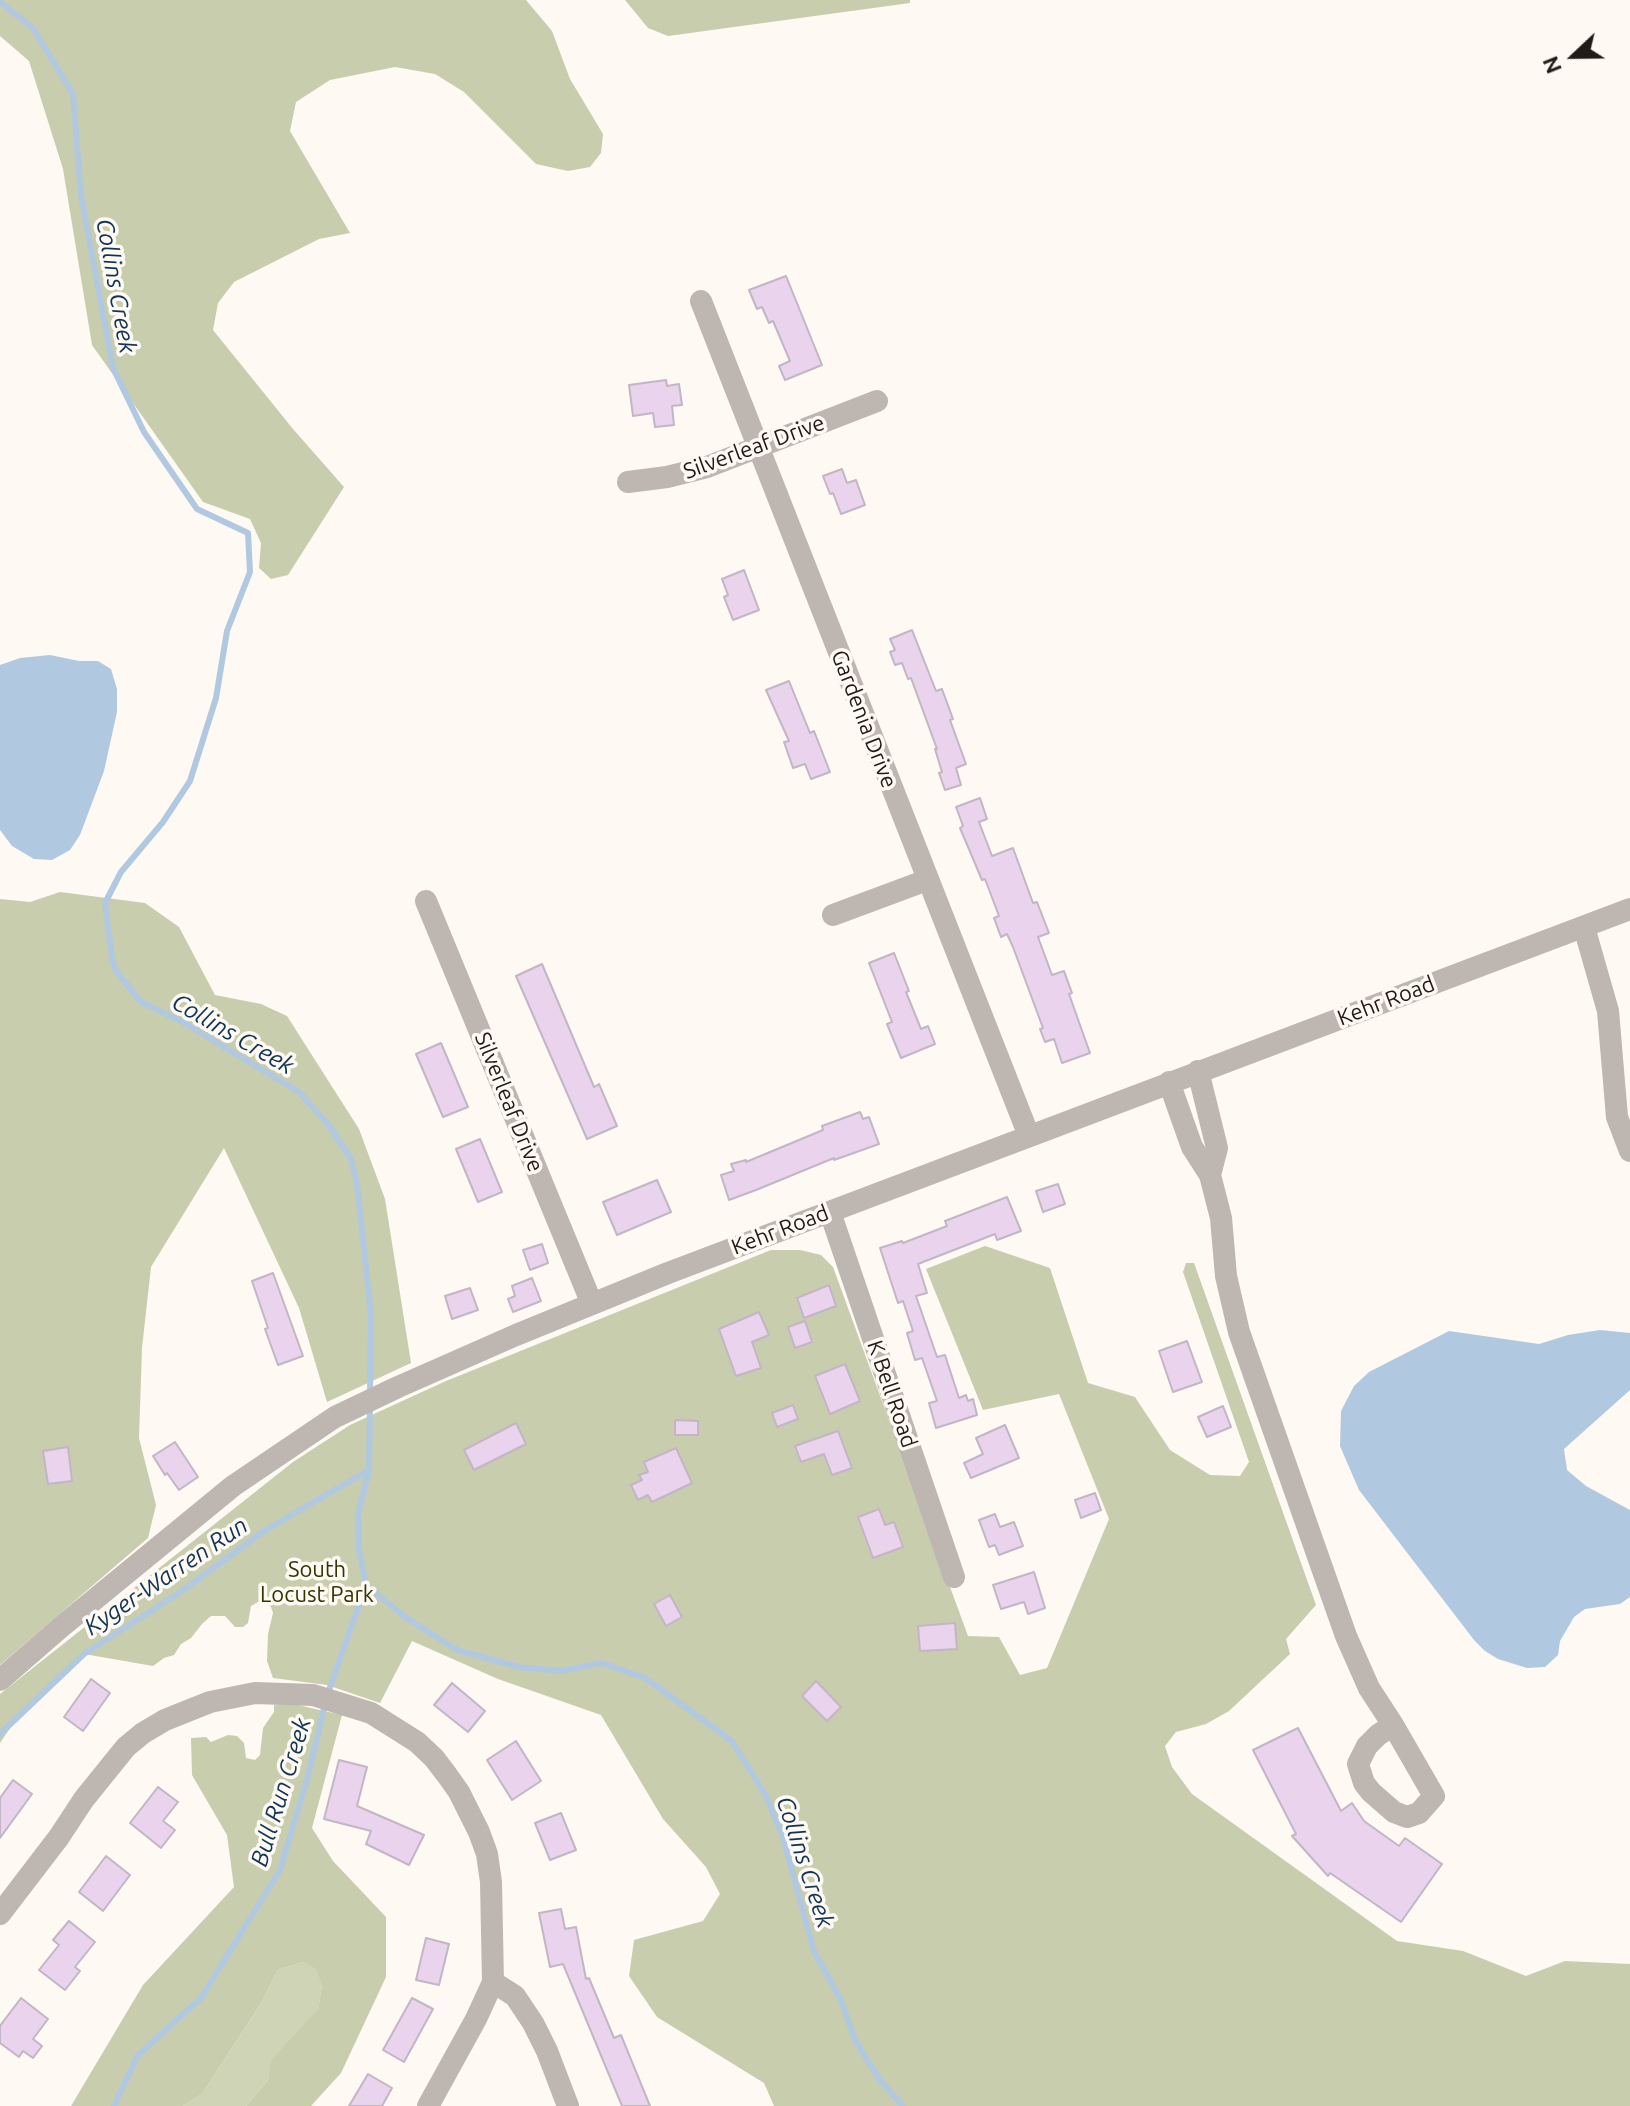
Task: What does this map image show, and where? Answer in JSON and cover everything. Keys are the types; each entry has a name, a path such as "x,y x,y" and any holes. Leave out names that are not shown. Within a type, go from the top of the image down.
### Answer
{"street":[{"name":"Gardenia Drive","path":"701,301 1029,1136"},
{"name":"Silverleaf Drive","path":"628,482 707,467 877,401"},
{"path":"833,915 927,880"},
{"name":"Silverleaf Drive","path":"426,901 592,1304"},
{"name":"Kehr Road","path":"0,1680 233,1486 335,1417 398,1387 592,1304 1630,909"},
{"path":"1584,927 1608,1011 1617,1117 1630,1151"},
{"path":"1198,1071 1217,1148 1210,1175"},
{"path":"1169,1082 1192,1147 1210,1175 1221,1218 1226,1276 1239,1332 1346,1636 1369,1688 1393,1725"},
{"name":"K Bell Road","path":"830,1212 954,1577"},
{"path":"0,1914 126,1747 165,1720 210,1702 255,1693 313,1695 371,1713 417,1742 434,1758 468,1810 487,1854 491,1882 493,1982 428,2106"},
{"path":"493,1982 515,1996 533,2023 568,2106"}],"green space":[{"path":"0,0 526,0 552,31 570,79 603,134 601,153 590,167 568,171 536,164 464,92 435,74 395,67 330,80 296,102 290,131 350,233 319,239 234,282 218,303 213,330 344,487 288,575 271,579 259,568 261,543 250,519 203,502 92,345 63,169 29,61 0,36"},
{"path":"625,0 910,0 910,3 668,36 648,28"},
{"path":"60,892 145,903 179,927 215,995 261,1004 287,1016 359,1129 385,1199 411,1363 327,1402 299,1308 224,1148 151,1267 142,1348 139,1438 156,1505 148,1538 0,1665 0,899 30,902"},
{"name":"South Locust Park","path":"985,1246 1050,1268 1088,1383 1135,1397 1170,1450 1210,1475 1240,1476 1249,1462 1183,1272 1186,1263 1194,1263 1316,1605 1286,1639 1290,1654 1229,1711 1206,1724 1176,1732 1165,1746 1172,1767 1192,1794 1397,1941 1463,1951 1526,1976 1565,1961 1630,1964 1630,2106 774,2106 764,2083 657,2017 629,1976 634,1940 703,1921 720,1894 706,1867 663,1819 601,1715 498,1679 412,1641 380,1703 327,1685 273,1678 267,1661 273,1613 264,1602 251,1606 248,1623 243,1627 235,1627 225,1616 211,1616 191,1638 181,1644 174,1655 153,1666 84,1654 21,1712 0,1743 0,1694 293,1462 350,1425 446,1381 771,1250 800,1250 821,1255 833,1267 968,1636 999,1637 1020,1675 1047,1668 1109,1519 1059,1394 983,1410 926,1269"},
{"path":"293,1704 342,1715 312,1828 333,1861 386,1917 386,1977 341,2073 311,2106 246,2106 268,2080 271,2061 318,2010 322,1985 316,1969 302,1962 278,1970 260,2005 202,2094 183,2106 71,2106 143,1985 234,1887 227,1835 192,1775 191,1738 206,1737 211,1742 228,1735 237,1736 244,1743 246,1758 255,1760 260,1755 263,1728 274,1712 274,1705"},
{"path":"302,1962 317,1969 322,1985 318,2011 272,2061 268,2080 246,2106 183,2106 202,2094 260,2005 278,1970"}],"water":[{"path":"50,655 98,661 111,669 117,689 117,712 104,771 80,835 70,850 52,860 34,859 12,846 0,830 0,665 20,658"},
{"path":"1600,1330 1630,1333 1630,1390 1564,1449 1567,1470 1586,1486 1630,1510 1630,1597 1620,1604 1585,1609 1574,1617 1560,1641 1558,1655 1545,1667 1527,1668 1498,1659 1474,1640 1359,1490 1340,1446 1341,1411 1354,1386 1369,1372 1449,1331 1539,1344"}],"building":[{"path":"786,276 822,365 785,380 779,366 790,361 773,321 769,323 762,307 757,309 749,290"},
{"path":"666,380 667,386 679,384 682,405 672,406 674,425 655,427 653,413 633,416 629,385"},
{"path":"842,469 847,483 856,480 865,505 841,514 823,476"},
{"path":"744,570 759,610 733,620 724,597 728,595 722,579"},
{"path":"912,630 936,691 942,689 966,764 956,768 961,785 945,790 939,773 942,772 937,749 911,678 908,679 902,663 895,665 890,652 895,650 890,639"},
{"path":"789,681 830,772 811,779 805,764 793,768 784,742 789,741 766,690"},
{"path":"980,798 987,819 979,822 992,856 1013,848 1033,903 1037,902 1049,933 1038,937 1052,975 1064,971 1090,1053 1062,1063 1054,1039 1045,1042 1040,1029 1043,1028 1013,947 1007,934 1001,937 994,918 999,916 960,828 963,826 956,807"},
{"path":"894,953 921,1029 928,1026 935,1044 901,1058 887,1024 892,1022 869,963"},
{"path":"542,964 594,1087 599,1084 617,1126 587,1139 516,976"},
{"path":"441,1043 468,1107 443,1117 416,1054"},
{"path":"860,1112 863,1119 869,1117 879,1144 834,1158 729,1200 721,1175 734,1171 731,1164 746,1162 823,1130 822,1126"},
{"path":"480,1139 502,1192 478,1202 456,1149"},
{"path":"657,1180 671,1212 617,1235 603,1202"},
{"path":"1058,1184 1065,1204 1043,1212 1036,1191"},
{"path":"1007,1197 1021,1231 997,1240 995,1234 918,1264 927,1293 916,1296 937,1357 945,1355 959,1398 966,1395 968,1401 973,1399 977,1415 936,1428 929,1403 937,1401 922,1358 915,1360 907,1333 913,1331 903,1301 898,1303 880,1248 903,1243 947,1226 945,1221"},
{"path":"542,1244 548,1263 530,1270 523,1250"},
{"path":"273,1273 303,1356 278,1365 252,1281"},
{"path":"532,1278 541,1301 513,1312 508,1299 515,1296 512,1286"},
{"path":"829,1285 836,1306 804,1318 797,1298"},
{"path":"470,1288 478,1310 452,1319 445,1296"},
{"path":"759,1312 769,1335 752,1342 761,1368 736,1376 719,1329"},
{"path":"805,1321 812,1342 795,1348 788,1327"},
{"path":"1187,1341 1202,1382 1173,1392 1159,1351"},
{"path":"845,1364 860,1401 830,1414 815,1376"},
{"path":"793,1405 798,1419 777,1427 772,1413"},
{"path":"1223,1406 1231,1427 1207,1437 1198,1417"},
{"path":"675,1420 698,1421 698,1435 675,1435"},
{"path":"516,1423 526,1444 474,1470 464,1450"},
{"path":"1005,1425 1019,1458 971,1478 964,1463 983,1454 976,1438"},
{"path":"838,1431 852,1468 832,1475 824,1454 801,1462 795,1446"},
{"path":"175,1442 198,1477 179,1490 153,1456"},
{"path":"68,1447 72,1481 48,1484 43,1451"},
{"path":"676,1448 692,1483 652,1502 648,1495 638,1500 631,1485 642,1480 639,1475 648,1472 644,1462"},
{"path":"1095,1493 1101,1510 1081,1518 1075,1500"},
{"path":"879,1509 885,1525 894,1522 903,1547 873,1558 858,1517"},
{"path":"995,1514 1000,1527 1014,1522 1023,1546 999,1555 995,1545 989,1547 979,1520"},
{"path":"1034,1572 1045,1608 1028,1614 1024,1602 1001,1609 993,1585"},
{"path":"670,1595 682,1617 666,1626 654,1604"},
{"path":"955,1623 957,1649 920,1651 918,1626"},
{"path":"91,1679 110,1693 83,1731 64,1717"},
{"path":"816,1681 841,1707 827,1721 802,1696"},
{"path":"452,1683 485,1711 468,1732 434,1705"},
{"path":"1298,1728 1341,1811 1352,1803 1364,1821 1399,1846 1405,1838 1442,1864 1401,1922 1330,1873 1328,1876 1292,1836 1296,1834 1253,1750"},
{"path":"516,1741 541,1781 512,1800 487,1760"},
{"path":"339,1760 367,1767 357,1806 424,1835 409,1865 366,1844 371,1831 324,1819"},
{"path":"13,1780 32,1794 0,1838 0,1798"},
{"path":"158,1787 178,1802 163,1821 175,1830 161,1848 130,1823"},
{"path":"561,1813 576,1850 550,1860 535,1823"},
{"path":"106,1856 130,1875 103,1911 79,1892"},
{"path":"561,1909 565,1929 576,1927 586,1979 589,1978 614,2038 621,2035 650,2106 622,2106 563,1964 550,1967 539,1913"},
{"path":"69,1921 95,1942 75,1967 80,1971 65,1990 39,1970 59,1945 53,1940"},
{"path":"426,1938 449,1944 439,1985 416,1980"},
{"path":"21,1998 48,2019 33,2039 42,2046 33,2058 23,2051 19,2057 0,2043 0,2026"},
{"path":"412,1998 433,2009 404,2062 383,2050"},
{"path":"368,2074 392,2088 382,2106 349,2106"}],"waterway":[{"name":"Collins Creek","path":"0,2 33,28 73,94 81,195 113,368 144,432 197,509 248,533 250,572 227,631 216,698 190,781 163,822 121,872 105,903 112,958 116,971 141,1002 181,1021 299,1092 328,1124 351,1159 357,1184 371,1314 370,1397"},
{"name":"Collins Creek","path":"370,1408 369,1470 358,1514 359,1550 366,1585 405,1617 457,1650 519,1667 561,1671 602,1663 645,1678 732,1741 766,1796 782,1834 814,1951 841,2000 855,2040 879,2079 903,2106"},
{"name":"Kyger-Warren Run","path":"0,1734 84,1654 182,1591 264,1531 369,1470"},
{"name":"Bull Run Creek","path":"328,1693 366,1585"},
{"name":"Bull Run Creek","path":"114,2106 138,2055 201,1998 280,1870 308,1776 325,1704"}]}
